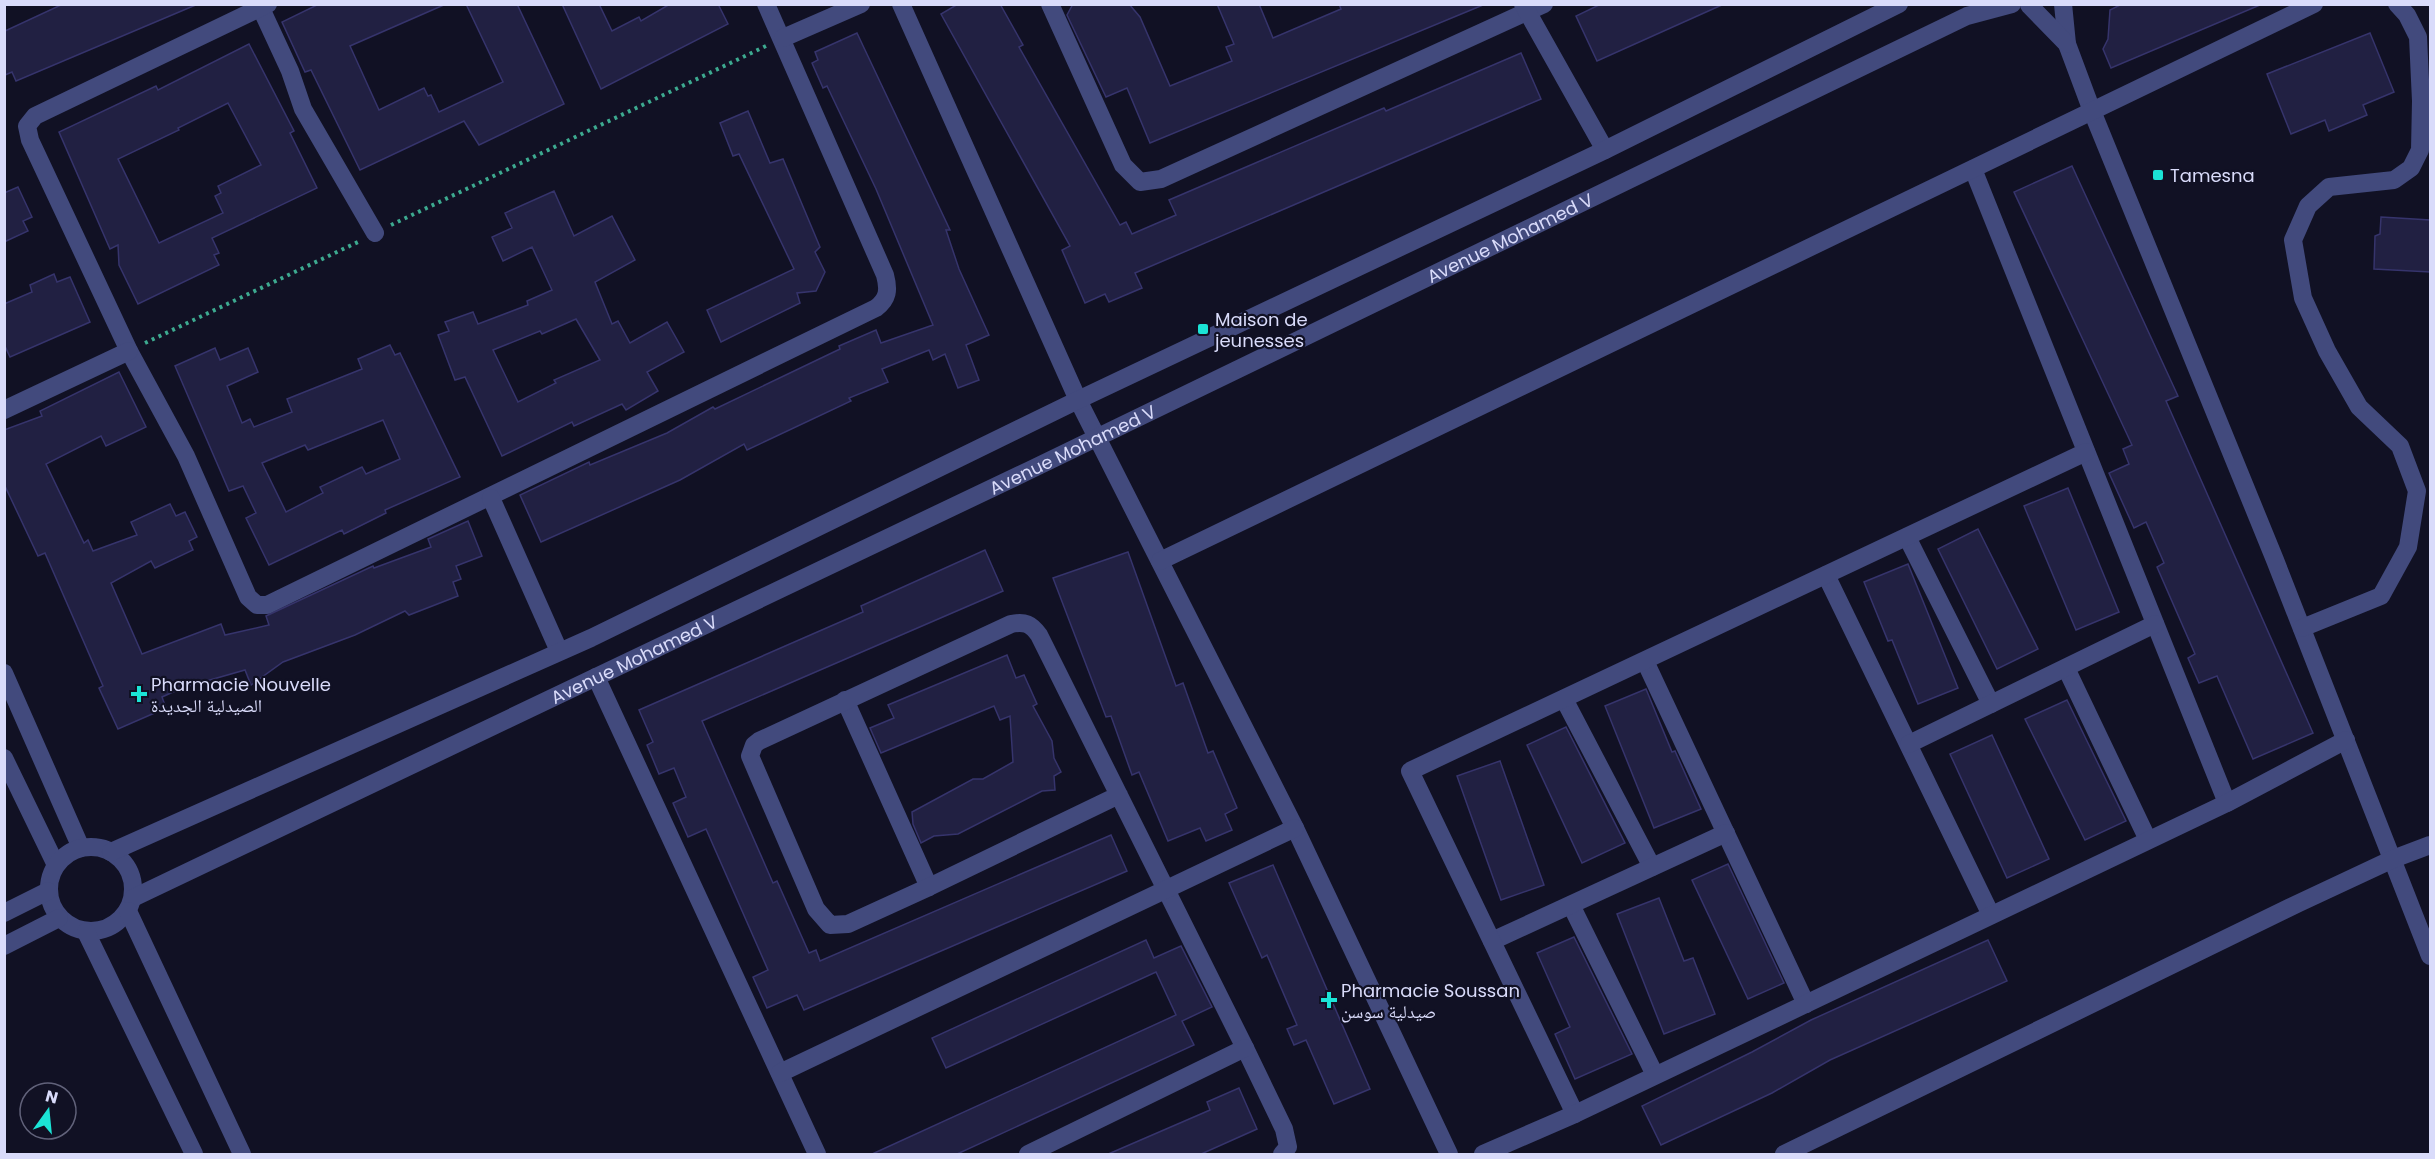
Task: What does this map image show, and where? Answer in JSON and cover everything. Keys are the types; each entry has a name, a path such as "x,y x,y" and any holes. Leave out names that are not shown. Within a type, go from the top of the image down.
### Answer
{"street":[{"path":"375,233 303,109 290,71 262,6 35,117 27,126 30,140 129,351 186,456 248,597 257,605 267,605 491,498 876,308 883,302 888,294 885,276 783,38 766,4"},
{"path":"783,38 861,4"},
{"path":"901,4 1077,400 1294,828 1449,1155"},
{"path":"1050,4 1124,165 1140,182 1161,179 1525,9 1544,4"},
{"name":"Avenue Mohamed V","path":"111,852 559,651 591,639 1077,400 1605,150 1899,4"},
{"name":"Avenue Mohamed V","path":"130,904 1967,16 2012,4"},
{"path":"2023,4 2031,5 2067,44"},
{"path":"2063,4 2067,44 2092,111 2302,628 2430,956"},
{"path":"1160,561 2314,4"},
{"path":"2302,628 2380,596 2408,547 2417,490 2400,446 2359,407 2327,351 2303,297 2293,240 2308,206 2329,187 2394,180 2411,168 2420,150 2421,101 2418,37 2407,15 2397,4"},
{"path":"1525,9 1605,150"},
{"path":"1973,169 2227,803"},
{"path":"4,410 129,351"},
{"path":"1575,1113 1410,771 2086,452"},
{"path":"491,498 559,651"},
{"path":"1907,537 1991,704"},
{"path":"1826,575 1991,915"},
{"path":"1119,795 929,887 838,925 830,925 822,918 807,888 751,763 751,749 759,741 1011,624 1027,623 1039,635 1119,795 1245,1048 1288,1139 1288,1147 1282,1155"},
{"path":"1909,744 2155,624"},
{"path":"1645,661 1806,1004"},
{"path":"2066,668 2148,840"},
{"path":"4,674 81,848"},
{"path":"596,677 817,1155"},
{"path":"1564,699 1652,867"},
{"path":"845,700 929,887"},
{"path":"1483,1155 2227,803 2346,740"},
{"path":"4,758 56,865"},
{"path":"780,1073 1294,828"},
{"path":"1492,941 1726,833"},
{"path":"1784,1155 2393,859 2430,845"},
{"path":"97,847 111,852 122,860 130,871 133,884 130,904 110,927 86,932 71,927 59,918 51,905 48,891 56,865 67,854 81,848 97,847"},
{"path":"4,913 48,891"},
{"path":"130,904 242,1155"},
{"path":"1571,905 1655,1075"},
{"path":"4,946 59,918"},
{"path":"86,932 194,1155"},
{"path":"1028,1155 1245,1048"}],"path":[{"path":"129,351 783,38"}],"building":[{"path":"63,4 198,4 16,81 12,72 5,75 5,31"},
{"path":"319,4 446,4 350,46 379,110 424,88 428,96 431,95 439,112 503,82 466,4 517,4 564,104 479,145 464,121 360,170 311,70 305,72 282,22"},
{"path":"562,4 599,4 612,31 639,17 641,21 670,4 718,4 728,24 601,89"},
{"path":"958,4 1000,4 1023,45 1019,47 1120,225 1126,222 1132,234 1176,215 1169,200 1384,108 1386,111 1521,53 1541,99 1135,273 1142,288 1109,302 1105,294 1085,303 1062,250 1070,246 941,14"},
{"path":"1073,4 1129,4 1140,17 1170,86 1232,61 1226,47 1234,44 1217,4 1259,4 1273,38 1341,9 1339,4 1483,5 1150,143 1127,88 1106,97 1067,15"},
{"path":"1601,4 1724,4 1597,61 1576,16"},
{"path":"2122,4 2260,5 2111,68 2103,49 2108,39 2110,10"},
{"path":"857,33 950,230 946,230 959,269 989,335 966,345 979,380 958,388 945,354 933,360 929,350 882,369 888,382 849,398 851,401 747,450 744,444 680,480 541,542 520,495 589,462 590,465 667,433 713,407 715,409 840,349 839,346 876,330 881,343 933,325 876,189 827,86 823,88 812,63 818,60 815,52"},
{"path":"2370,33 2394,92 2363,105 2367,115 2329,131 2325,120 2291,134 2267,74"},
{"path":"249,44 294,131 290,133 317,188 212,238 219,253 214,255 219,265 138,304 119,265 118,245 110,249 59,132 156,86 158,90","holes":["228,103 261,165 218,186 221,193 215,196 223,213 159,243 118,159 179,130 178,128"]},
{"path":"748,111 770,163 783,159 820,247 815,252 825,272 816,291 797,293 800,303 721,342 707,310 794,269 739,154 733,156 720,123"},
{"path":"2072,166 2178,396 2166,401 2313,733 2253,759 2217,676 2199,683 2188,658 2195,654 2157,567 2164,563 2146,522 2134,528 2109,473 2129,464 2123,449 2132,445 2014,192"},
{"path":"18,187 32,217 23,221 28,231 4,242 4,193"},
{"path":"554,191 574,236 612,216 635,260 595,282 612,324 618,321 630,343 667,322 684,352 647,372 658,391 626,410 622,404 574,426 572,422 502,456 465,377 455,380 438,335 449,331 445,322 473,312 478,324 528,305 527,301 552,290 532,247 503,261 492,237 512,228 505,213","holes":["576,319 600,360 554,380 556,383 518,402 493,350 540,331 542,334"]},
{"path":"2381,217 2430,220 2430,272 2374,269 2375,236 2380,234"},
{"path":"54,274 57,282 70,277 90,322 10,357 4,344 4,304 32,292 30,285"},
{"path":"390,345 395,355 400,353 460,477 385,510 386,513 344,534 342,530 269,565 246,518 256,513 243,486 229,491 175,366 215,348 220,360 248,348 258,372 227,386 242,423 250,419 254,427 292,412 287,399 362,369 358,359","holes":["383,420 400,459 366,474 362,467 320,487 323,493 286,512 262,463 305,445 308,450"]},
{"path":"119,372 146,427 106,446 101,436 46,464 84,543 88,540 93,551 137,535 131,522 170,504 176,516 185,512 197,537 189,541 193,550 155,568 151,561 111,583 142,654 221,624 225,635 269,625 266,616 373,566 374,568 431,547 428,539 468,521 482,556 456,566 461,579 453,582 458,596 409,615 405,611 355,635 283,662 251,685 245,670 182,688 162,697 166,708 118,729 99,688 103,686 45,553 38,556 4,484 4,430 42,416 40,411"},
{"path":"2068,488 2119,612 2076,630 2024,506"},
{"path":"1978,529 2038,649 1997,669 1938,549"},
{"path":"985,550 1003,591 702,721 773,883 777,881 809,953 816,950 820,961 1111,835 1127,871 804,1010 797,995 767,1008 753,977 768,970 706,829 688,837 673,803 686,797 674,768 659,774 647,745 653,742 639,710 863,612 861,606"},
{"path":"1128,552 1176,686 1183,683 1208,753 1213,751 1237,808 1225,814 1232,830 1206,841 1200,828 1168,841 1139,772 1132,775 1111,716 1106,717 1053,578"},
{"path":"1908,564 1958,688 1918,704 1892,640 1888,641 1864,582"},
{"path":"1007,655 1016,678 1024,675 1037,704 1033,706 1052,741 1054,758 1061,772 1054,776 1055,790 1042,791 958,834 934,836 921,843 913,824 912,812 973,779 983,779 1013,762 1010,716 1000,720 994,706 881,753 870,728 894,718 888,705"},
{"path":"1646,689 1672,752 1675,751 1701,809 1654,828 1605,706"},
{"path":"2067,700 2126,821 2085,840 2025,719"},
{"path":"1566,727 1625,843 1582,863 1527,745"},
{"path":"1992,735 2049,859 2007,878 1950,754"},
{"path":"1500,761 1544,885 1501,900 1457,776"},
{"path":"1728,864 1784,983 1748,999 1692,880"},
{"path":"1273,865 1370,1089 1334,1104 1306,1040 1294,1045 1287,1029 1297,1025 1267,955 1262,958 1229,883"},
{"path":"1659,898 1684,961 1693,958 1715,1014 1664,1034 1617,914"},
{"path":"1574,937 1632,1054 1575,1079 1555,1034 1570,1027 1537,953"},
{"path":"1146,940 1154,958 1181,946 1212,1007 1182,1021 1194,1045 955,1155 870,1155 1176,1015 1156,972 946,1068 932,1038"},
{"path":"1988,940 2007,981 1830,1060 1772,1093 1661,1145 1642,1106 1811,1020"},
{"path":"1239,1088 1257,1129 1199,1155 1106,1155 1210,1110 1207,1102"}],"place":[{"name":"Tamesna","path":"2158,175"},
{"name":"Maison de jeunesses","path":"1203,329"},
{"name":"Pharmacie Nouvelle الصيدلية الجديدة","path":"139,694"},
{"name":"Pharmacie Soussan صيدلية سوسن","path":"1329,1000"}]}
